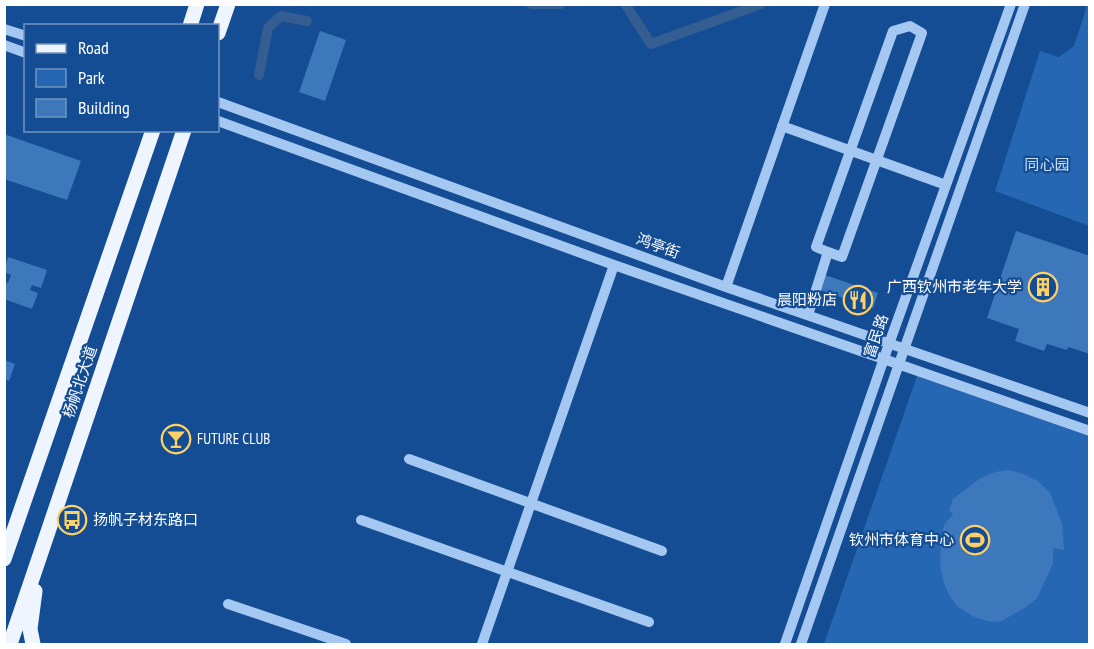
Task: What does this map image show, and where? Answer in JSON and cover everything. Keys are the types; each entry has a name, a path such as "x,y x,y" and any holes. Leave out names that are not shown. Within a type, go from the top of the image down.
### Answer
{"main road":[{"path":"191,24 197,4"},
{"path":"219,30 228,4"},
{"name":"杨帆北大道","path":"4,560 152,132"},
{"name":"杨帆北大道","path":"10,645 183,132"},
{"path":"4,542 17,523"},
{"path":"33,645 30,629 40,554"}],"street":[{"path":"726,287 825,4"},
{"name":"富民路","path":"785,645 889,344 1011,4"},
{"path":"801,645 901,365 1025,4"},
{"path":"910,26 922,33 842,257 816,247 849,150 893,31 910,26"},
{"path":"4,29 24,35"},
{"path":"4,45 24,52"},
{"name":"鸿亭街","path":"219,102 726,287 1089,413"},
{"path":"219,121 614,266 1089,430"},
{"path":"782,126 946,185"},
{"path":"808,315 828,252"},
{"path":"482,645 614,266"},
{"path":"409,459 662,551"},
{"path":"361,520 649,622"},
{"path":"228,604 346,645"}],"green space":[{"name":"同心园","path":"1085,5 1090,5 1089,226 995,191 1040,51 1059,57 1074,46 1086,9"},
{"name":"钦州市体育中心","path":"917,376 1089,436 1089,644 824,644"}],"building":[{"path":"320,31 346,40 325,101 299,92"},
{"path":"4,134 81,161 67,200 4,179"},
{"name":"广西钦州市老年大学","path":"1016,231 1090,256 1090,354 1068,347 1067,350 1047,344 1044,351 1015,341 1019,329 987,318"},
{"path":"8,257 47,270 41,288 32,285 30,290 38,293 32,309 4,299 4,282 8,283 11,275 4,272"},
{"path":"825,275 878,293 873,308 820,290"},
{"path":"4,360 15,364 9,381 4,379"},
{"path":"1009,470 1038,481 1050,493 1062,523 1064,550 1053,548 1053,564 1037,598 1000,622 987,621 974,617 957,606 949,595 940,565 941,540 944,525 953,514 949,510 953,499 979,479 995,472"}],"waterway":[{"path":"531,4 561,4"},
{"path":"625,4 651,44 761,4"},
{"path":"259,75 268,28 281,16 307,21"}],"place":[{"name":"广西钦州市老年大学","path":"1043,287"},
{"name":"晨阳粉店","path":"858,300"},
{"name":"FUTURE CLUB","path":"176,439"},
{"name":"扬帆子材东路口","path":"72,520"},
{"name":"钦州市体育中心","path":"975,540"}]}
